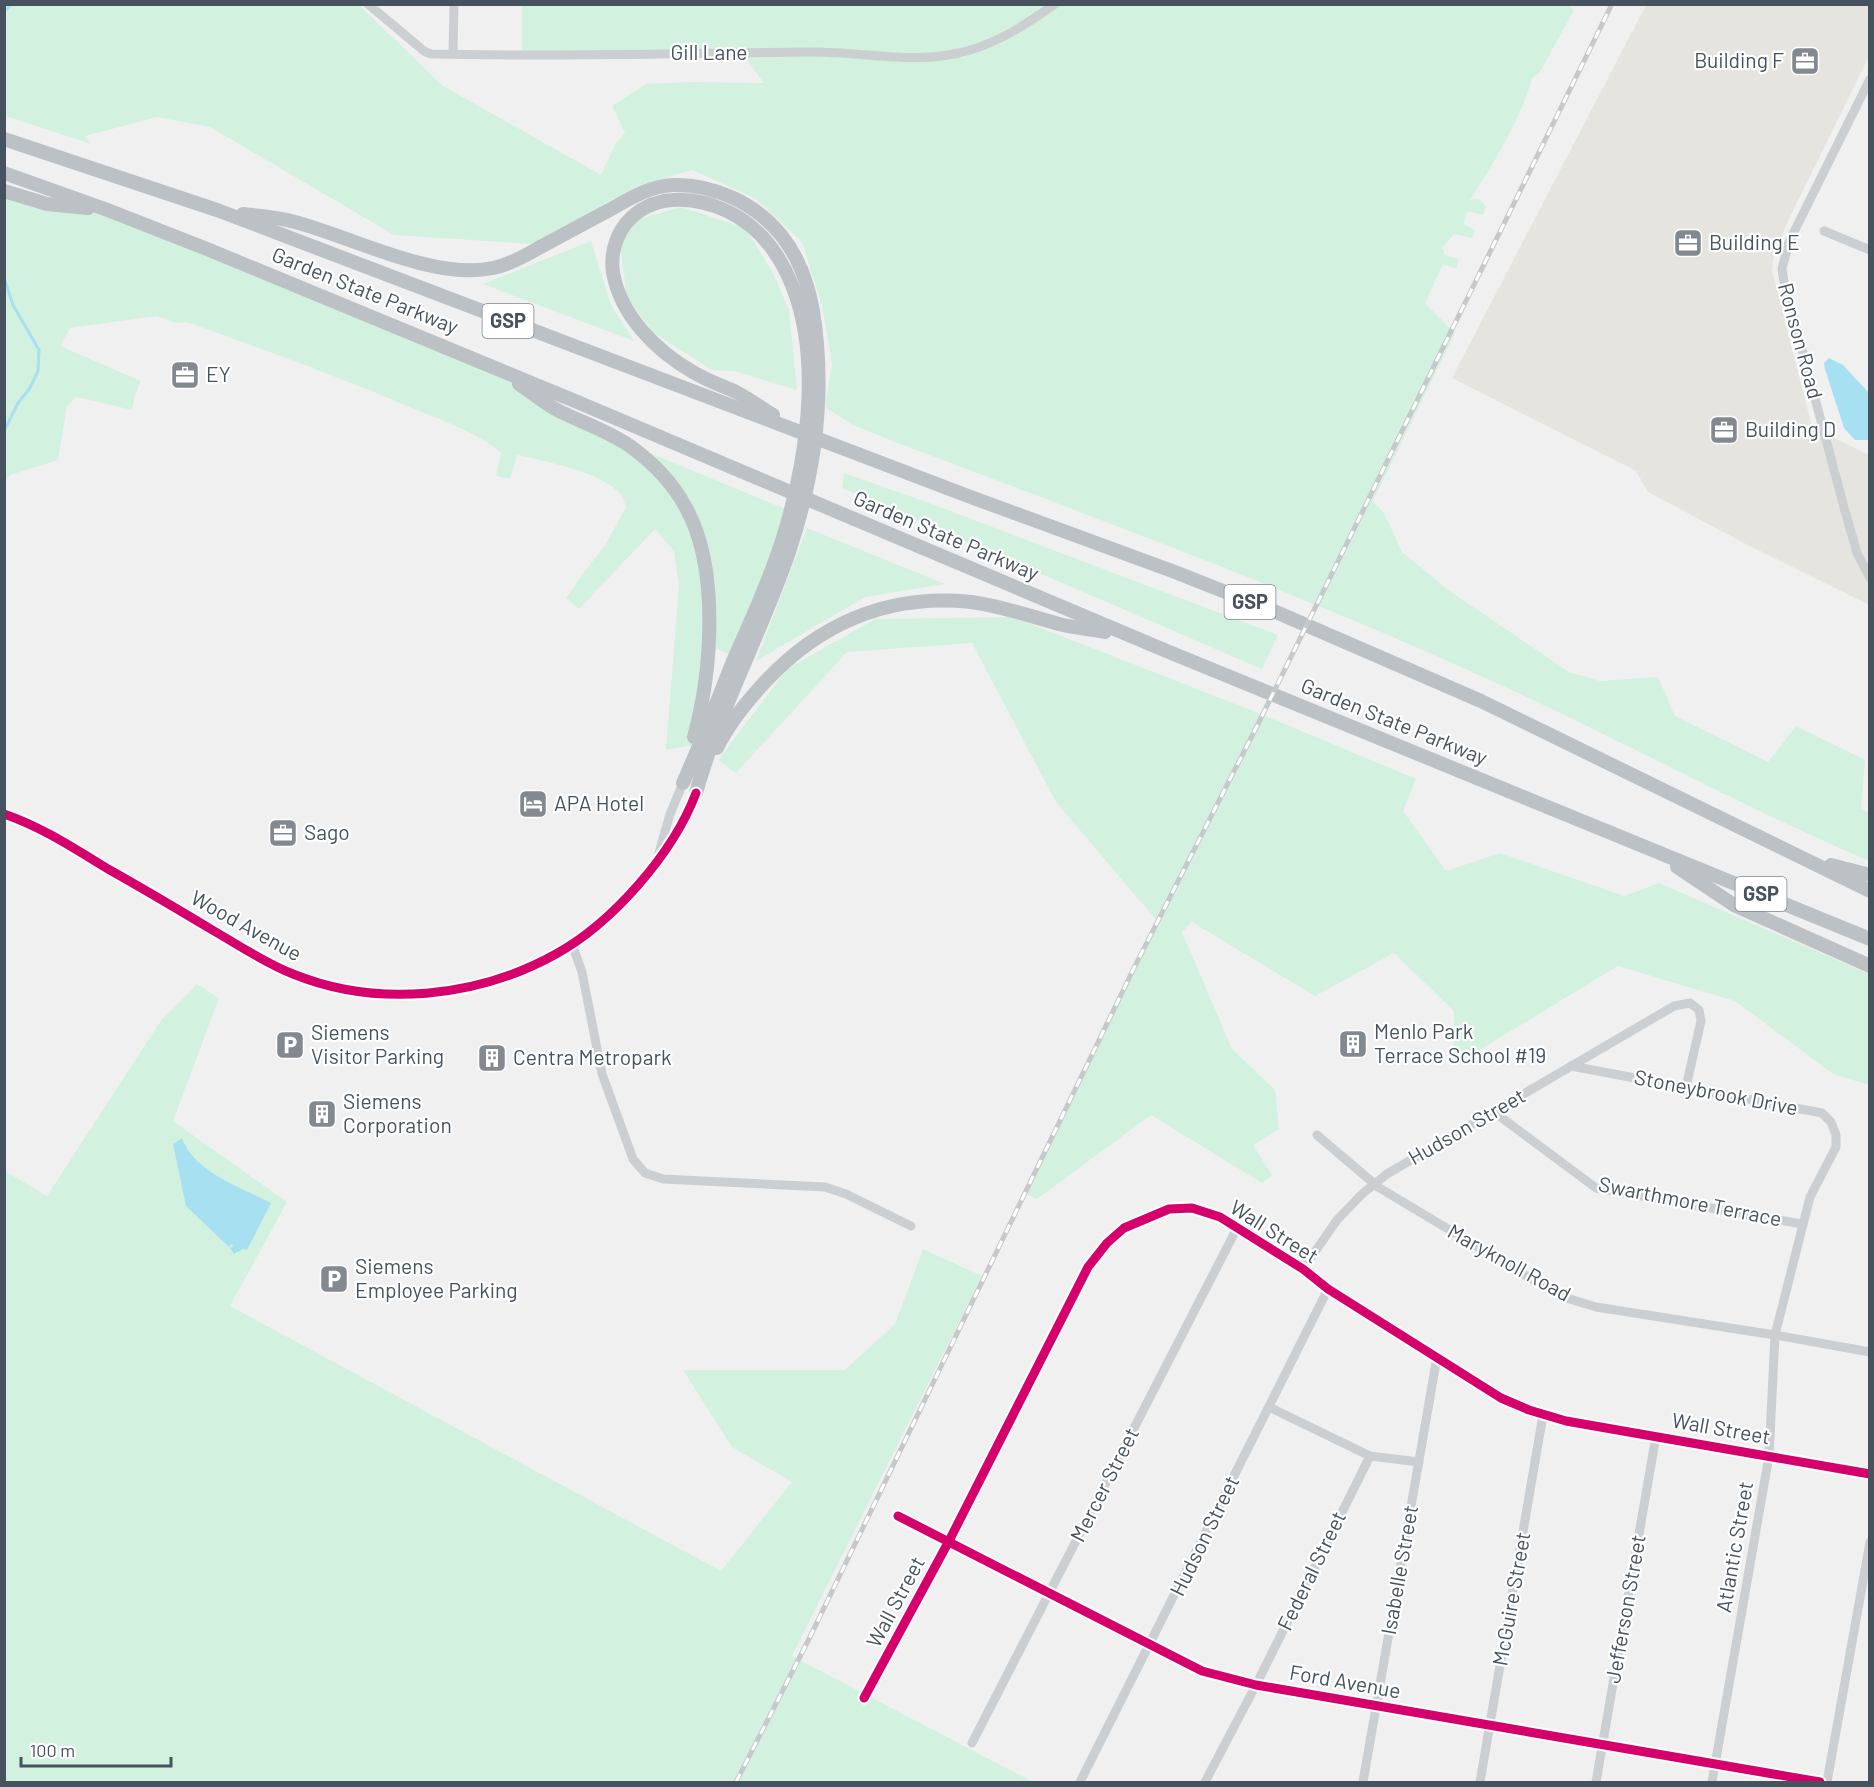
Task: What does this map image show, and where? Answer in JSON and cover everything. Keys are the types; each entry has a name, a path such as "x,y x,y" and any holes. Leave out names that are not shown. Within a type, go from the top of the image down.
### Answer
{"highway":[{"name":"Garden State Parkway","path":"4,139 217,210 1174,572 1331,635 1500,711 1869,891"},
{"name":"Garden State Parkway","path":"4,173 207,249 493,366 1129,635 1869,939"},
{"path":"217,210 294,221 427,265 449,270 476,271 520,258 648,190 667,185 704,188 728,195 751,208 771,224 788,244 797,259 813,308 812,347 817,410 813,447 803,501 707,754 696,793"},
{"path":"4,191 47,204 105,209"},
{"path":"799,432 736,392 686,368 645,333 627,310 614,276 613,251 622,228 639,210 655,203 672,200 708,204 742,219 765,238 783,266 798,302 812,347"},
{"path":"493,366 559,411 597,427 631,447 661,473 678,494 690,515 705,570 708,645 702,707 683,783"},
{"path":"683,783 785,548"},
{"path":"696,793 725,733 741,710 772,674 815,638 842,623 866,614 918,602 957,601 998,607 1061,625 1129,635"},
{"path":"1652,851 1734,905 1869,966"},
{"path":"1804,859 1869,875"}],"street":[{"name":"Gill Lane","path":"368,4 424,51 432,54 831,52 933,57 973,50 992,42 1030,22 1055,4"},
{"path":"453,4 453,54"},
{"name":"Ronson Road","path":"1869,79 1789,242 1782,269 1845,511 1857,553 1869,578"},
{"path":"1824,231 1869,250"},
{"name":"Wood Avenue","path":"656,861 670,814 683,783"},
{"name":"Wood Avenue","path":"4,814 51,835 291,974 362,993 393,995 453,990 492,981 518,973 572,944 624,901 683,824 696,793"},
{"path":"572,944 582,972 602,1074 633,1159 641,1170 652,1177 663,1179 831,1189 911,1226"},
{"name":"Hudson Street","path":"1303,1269 1337,1220 1362,1194 1387,1174 1674,1006 1690,1003 1699,1010 1701,1022 1686,1087"},
{"name":"Stoneybrook Drive","path":"1571,1066 1822,1113 1831,1122 1836,1135 1836,1147"},
{"name":"Swarthmore Terrace","path":"1494,1112 1596,1188 1802,1224"},
{"name":"Maryknoll Road","path":"1317,1135 1375,1184 1560,1296 1596,1307 1869,1352"},
{"name":"Atlantic Street","path":"1712,1782 1769,1456 1775,1335 1810,1197 1836,1147"},
{"name":"Wall Street","path":"864,1698 949,1541 1089,1267 1107,1243 1124,1228 1169,1209 1192,1208 1220,1217 1303,1269 1328,1289 1501,1398 1543,1415 1869,1474"},
{"name":"Mercer Street","path":"972,1743 1237,1228"},
{"name":"Hudson Street","path":"1080,1782 1328,1289"},
{"name":"Isabelle Street","path":"1363,1782 1437,1357"},
{"path":"1269,1407 1370,1456 1419,1462"},
{"name":"McGuire Street","path":"1480,1782 1543,1415"},
{"name":"Jefferson Street","path":"1596,1782 1656,1436"},
{"name":"Federal Street","path":"1205,1782 1370,1456"},
{"name":"Ford Avenue","path":"898,1516 1202,1671 1256,1685 1820,1782"},
{"path":"1827,1782 1869,1542"}],"shaded area":[{"path":"1646,5 1869,5 1869,56 1788,221 1774,256 1772,270 1812,427 1869,455 1869,605 1648,492 1636,471 1452,378"}],"green space":[{"path":"5,5 359,5 443,86 601,175 615,145 625,133 612,106 646,84 764,83 742,53 522,54 522,5 1567,5 1574,10 1540,72 1532,78 1514,124 1470,200 1480,199 1486,207 1483,215 1467,211 1464,224 1475,230 1472,238 1454,234 1442,248 1445,255 1459,259 1456,269 1443,264 1425,303 1455,333 1373,501 1384,513 1402,552 1448,590 1569,672 1600,681 1658,677 1675,716 1768,762 1796,726 1865,760 1861,809 1869,813 1869,861 1774,818 1539,703 1418,648 1193,556 851,424 825,407 832,364 822,306 802,242 755,198 692,170 637,186 532,244 394,235 210,127 157,117 85,136 91,144 5,116"},
{"path":"5,191 105,209 493,366 647,460 655,455 790,511 735,657 709,645 702,707 692,745 666,750 679,586 674,551 655,529 579,609 566,598 606,544 626,507 623,498 612,486 600,479 557,464 517,455 510,479 496,476 501,453 493,446 451,424 333,376 187,322 177,323 156,316 70,328 60,346 141,381 132,410 77,397 67,406 58,460 10,475 5,482"},
{"path":"681,207 745,228 772,271 789,310 797,390 734,371 712,370 654,333 627,298 620,244 639,219"},
{"path":"591,241 611,305 634,341 483,284"},
{"path":"844,473 1278,635 1262,669 842,488"},
{"path":"807,528 945,584 865,597 756,661"},
{"path":"1013,617 1266,716 1416,779 1403,811 1446,871 1500,853 1624,896 1659,883 1869,974 1869,1085 1833,1074 1735,1001 1618,966 1453,1066 1454,1011 1394,953 1315,996 1192,922 1182,932 1232,1049 1275,1090 1279,1129 1253,1145 1272,1175 1262,1183 1151,1115 1037,1199 1024,1193 1157,921 1056,802 972,643 847,652 736,773 718,760 787,669 875,619"},
{"path":"197,984 219,998 173,1121 287,1202 230,1306 721,1571 792,1482 732,1447 683,1370 845,1370 895,1324 923,1249 982,1276 792,1656 1033,1782 5,1782 5,1171 47,1196 162,1019"}],"water":[{"path":"1829,358 1843,365 1869,393 1869,440 1855,440 1844,428 1825,369 1824,363"},
{"path":"182,1138 188,1150 207,1169 271,1203 247,1250 243,1249 234,1254 230,1248 232,1244 229,1247 186,1206 173,1144"}],"waterway":[{"path":"4,12 11,4"},
{"path":"4,278 13,305 39,350 38,371 4,431"}],"railway":[{"path":"736,1782 808,1641 1134,968 1257,726 1612,4"}],"cycle path":[{"path":"4,814 58,839 283,970 325,985 358,991 392,994 426,993 460,989 525,969 577,941 619,906 656,863 686,816 696,793"},
{"path":"864,1698 949,1541 1088,1267 1107,1243 1124,1228 1169,1209 1192,1208 1220,1217 1303,1269 1328,1289 1501,1398 1529,1410 1566,1421 1870,1474"},
{"path":"898,1516 1202,1671 1256,1685 1820,1782"}],"place":[{"name":"Building F","path":"1805,61"},
{"name":"Building E","path":"1688,243"},
{"name":"EY","path":"185,375"},
{"name":"Building D","path":"1724,430"},
{"name":"APA Hotel","path":"533,804"},
{"name":"Sago","path":"283,833"},
{"name":"Menlo Park Terrace School #19","path":"1353,1044"},
{"name":"Siemens Visitor Parking","path":"290,1045"},
{"name":"Centra Metropark","path":"492,1058"},
{"name":"Siemens Corporation","path":"322,1114"},
{"name":"Siemens Employee Parking","path":"334,1279"}]}
